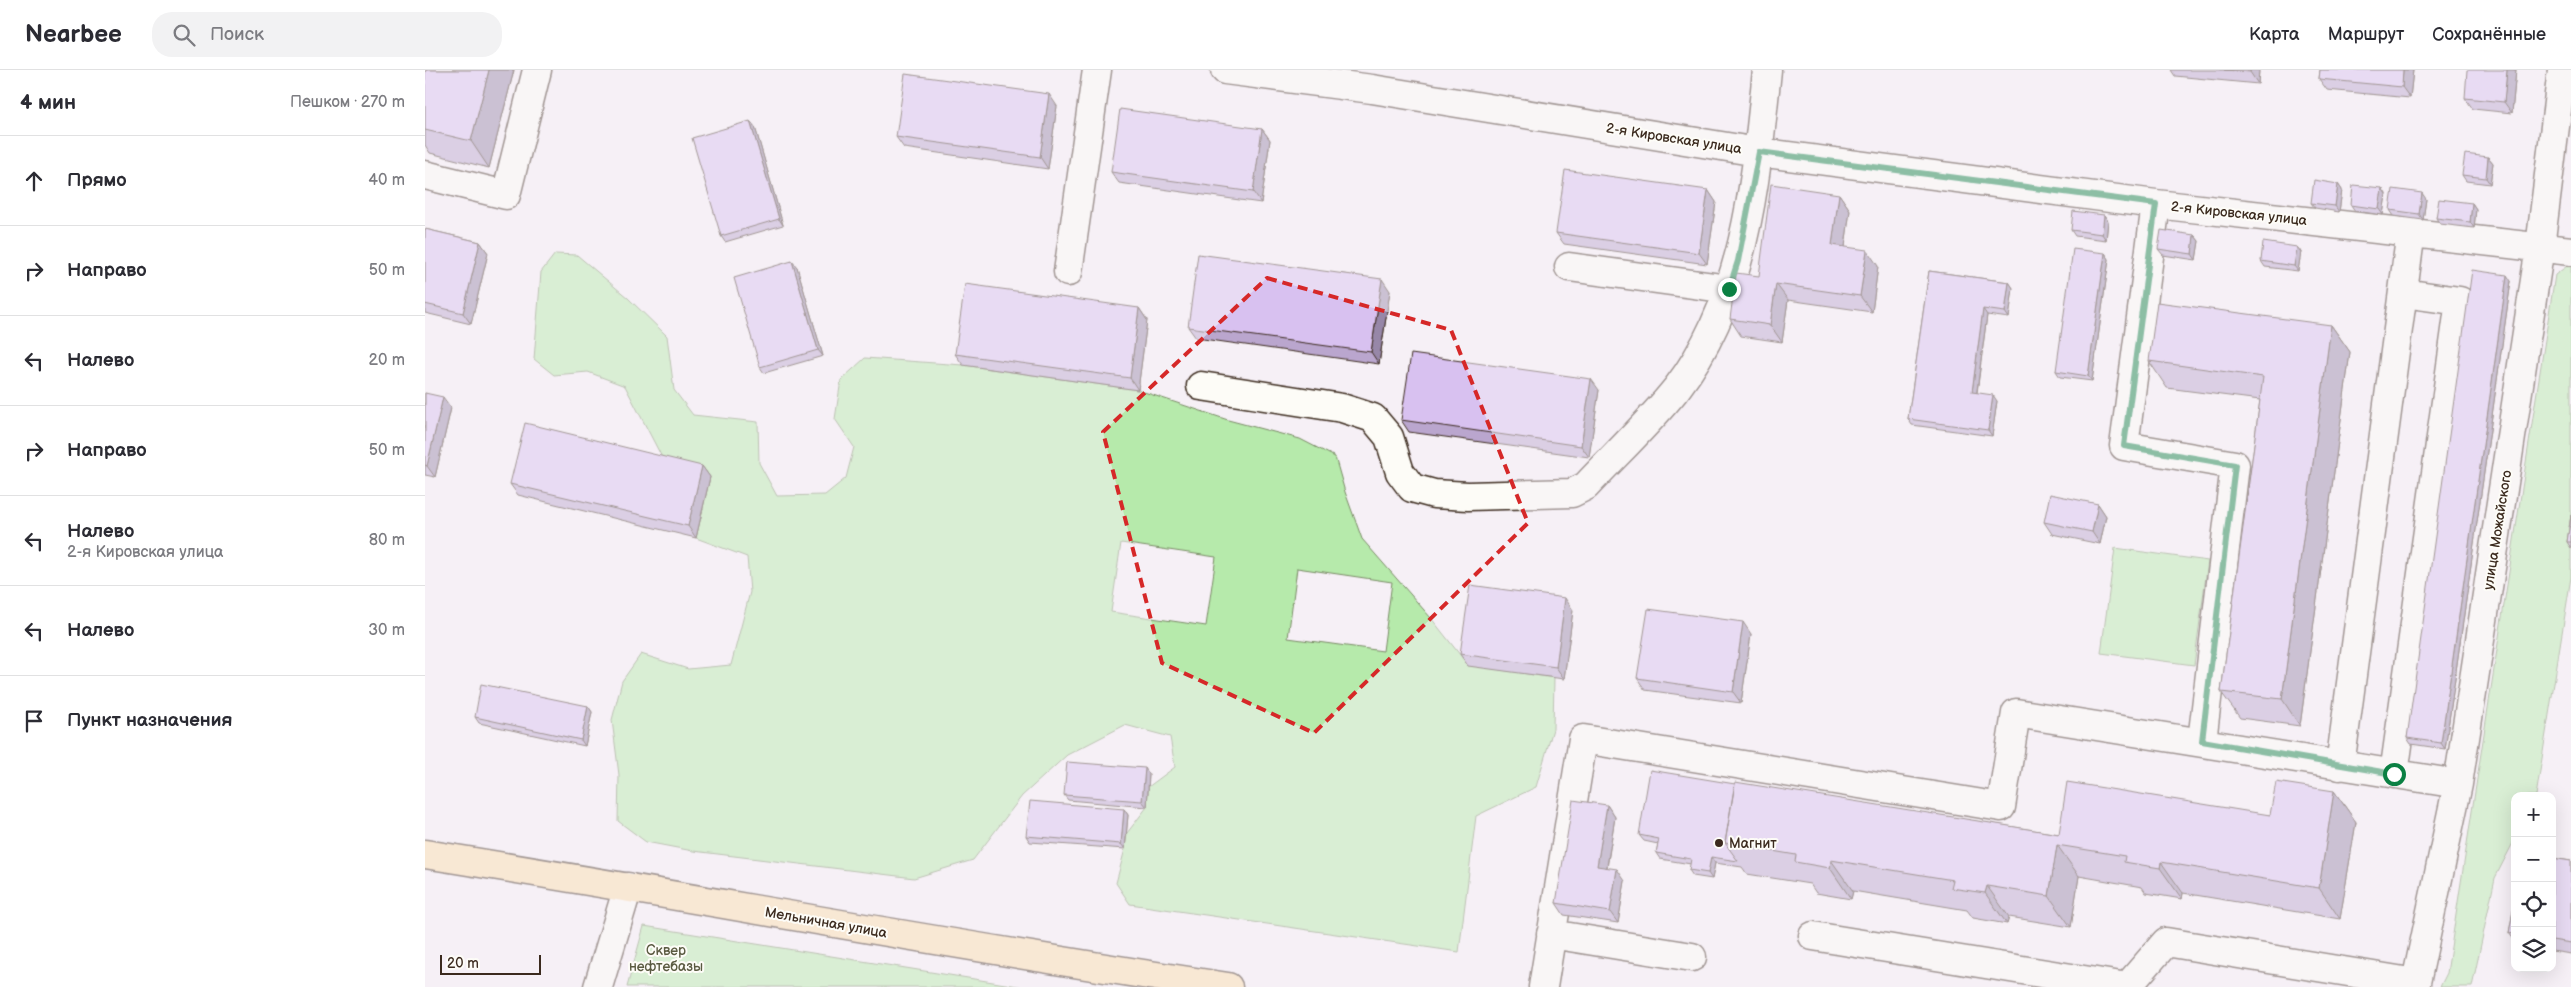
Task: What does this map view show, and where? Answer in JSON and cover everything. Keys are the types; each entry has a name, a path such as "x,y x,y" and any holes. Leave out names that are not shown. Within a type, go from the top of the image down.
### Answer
{"main road":[{"name":"Мельничная улица","path":"425,854 628,887 1026,957 1228,987"}],"street":[{"path":"425,175 506,195 537,70"},
{"path":"1068,272 1097,70"},
{"name":"2-я Кировская улица","path":"1225,70 1373,80 1759,152 2156,204 2411,231 2571,251"},
{"path":"1201,386 1343,408 1373,418 1389,437 1400,472 1412,488 1433,494 1467,496 1572,493 1586,486 1677,387 1717,323 1738,261 1759,152 1767,70"},
{"name":"улица Можайского","path":"2416,985 2458,784 2540,247 2563,70"},
{"path":"2156,204 2124,446 2235,465 2202,741"},
{"path":"2340,766 2411,231"},
{"path":"1569,266 1729,289"},
{"path":"2394,774 2460,301 2403,293"},
{"path":"1543,987 1583,739 2001,807 2017,713 2202,741 2340,766 2458,784"},
{"path":"598,987 628,887"},
{"path":"1551,934 1691,957"},
{"path":"1813,936 2127,987 2166,942 2416,985"}],"highlighted area":[{"path":"1267,278 1451,330 1528,523 1314,733 1162,663 1103,432"}],"green space":[{"path":"555,254 577,255 628,298 667,336 674,390 693,415 758,422 759,463 777,496 825,495 846,478 854,447 835,419 841,380 865,358 963,365 1138,390 1228,420 1300,439 1335,457 1362,539 1431,618 1468,665 1554,678 1553,729 1536,787 1476,816 1459,952 1130,904 1116,883 1127,833 1147,807 1148,787 1175,767 1170,737 1125,725 1067,755 1022,796 973,860 914,878 693,851 646,842 618,821 619,775 612,720 622,681 641,654 688,669 731,665 750,592 747,557 696,538 710,477 667,467 625,386 588,372 554,375 534,359 541,272","holes":["1121,543 1216,557 1206,626 1111,612","1297,568 1392,582 1383,651 1288,638"]},
{"path":"2571,263 2571,577 2537,792 2511,792 2511,847 2495,878 2472,987 2440,987 2447,973 2555,275"},
{"path":"2115,548 2208,561 2194,665 2101,653"},
{"name":"Сквер нефтебазы","path":"644,926 1024,987 627,987"}],"building":[{"path":"426,70 489,70 471,141 425,130"},
{"path":"2224,70 2250,70 2250,72"},
{"path":"2320,70 2403,70 2402,87 2319,79"},
{"path":"2467,70 2507,70 2504,102 2465,98"},
{"path":"905,74 1049,94 1040,157 896,137"},
{"path":"1120,109 1262,129 1253,192 1111,172"},
{"path":"750,121 779,219 721,236 692,138"},
{"path":"2465,154 2488,157 2486,178 2462,175"},
{"path":"1565,170 1708,190 1699,253 1556,233"},
{"path":"2314,180 2338,184 2335,206 2311,203"},
{"path":"1771,184 1839,194 1832,245 1867,250 1860,296 1776,284 1770,325 1730,319 1736,273 1759,276"},
{"path":"2353,185 2382,188 2379,209 2351,205"},
{"path":"2393,189 2422,193 2419,214 2390,210"},
{"path":"2439,199 2472,203 2470,222 2436,218"},
{"path":"2073,211 2104,215 2102,234 2071,230"},
{"path":"425,229 480,242 463,313 425,304"},
{"path":"2161,230 2194,235 2192,254 2158,249"},
{"path":"2263,242 2297,247 2294,266 2261,261"},
{"path":"2073,249 2105,253 2088,376 2056,371"},
{"path":"1198,254 1382,279 1371,352 1188,327"},
{"path":"792,261 818,350 760,367 734,278"},
{"path":"2472,270 2507,275 2441,743 2407,738"},
{"path":"1929,271 2009,282 2005,312 1983,309 1972,392 1993,395 1988,430 1908,419"},
{"path":"965,284 1139,308 1130,378 955,354"},
{"path":"2157,302 2331,325 2282,699 2221,692 2263,377 2149,361"},
{"path":"1411,354 1591,379 1581,446 1401,420"},
{"path":"425,393 443,397 427,466 425,465"},
{"path":"525,423 702,466 688,526 510,484"},
{"path":"2050,494 2098,504 2092,532 2044,522"},
{"path":"2571,515 2571,542 2567,542"},
{"path":"1470,585 1565,598 1556,667 1460,654"},
{"path":"1648,609 1743,622 1733,692 1637,678"},
{"path":"481,684 588,706 581,740 475,717"},
{"path":"1067,762 1145,768 1142,801 1064,795"},
{"path":"1650,770 1735,784 1725,843 1738,861 1711,857 1708,873 1689,870 1691,859 1656,853 1659,839 1639,835"},
{"path":"1735,782 2059,834 2067,782 2270,815 2276,782 2334,791 2319,888 2161,862 2160,868 2124,862 2125,856 2057,845 2049,896 1987,886 1985,893 1951,888 1953,880 1831,860 1830,868 1795,862 1796,855 1725,843"},
{"path":"1573,800 1607,805 1597,866 1617,869 1610,912 1556,903"},
{"path":"1030,801 1124,809 1121,844 1026,836"},
{"path":"2556,859 2571,861 2571,943 2556,941"}],"place":[{"name":"Магнит","path":"1719,843"}],"route":[{"path":"1729,289 1738,261 1759,152 2156,204 2124,446 2235,465 2202,741 2394,774"}]}
